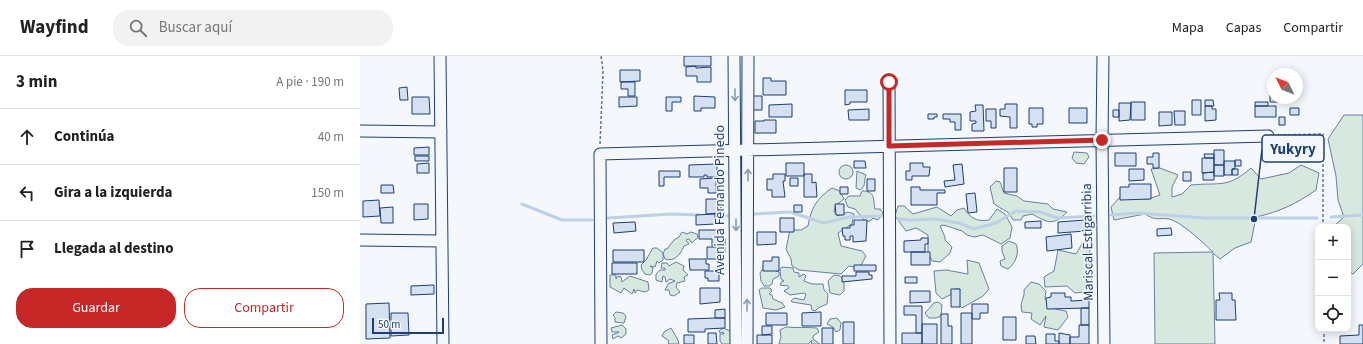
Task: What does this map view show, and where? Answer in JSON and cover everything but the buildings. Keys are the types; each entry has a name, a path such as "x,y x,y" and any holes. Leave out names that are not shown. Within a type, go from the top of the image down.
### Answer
{"street":[{"path":"440,56 443,344"},
{"name":"Avenida Fernando Pinedo","path":"734,56 736,344"},
{"name":"Avenida Fernando Pinedo","path":"747,344 748,56"},
{"name":"Mariscal Estigarribia","path":"1103,56 1102,140 1104,344"},
{"path":"889,82 890,344"},
{"path":"360,131 441,132"},
{"path":"601,344 600,154 1268,136"},
{"path":"360,240 442,240"}],"path":[{"path":"600,154 603,71 601,56"},
{"path":"1268,136 1323,134 1323,224"},
{"path":"1324,332 1324,344"}],"shaded area":[{"path":"1344,115 1363,115 1363,264 1353,274 1351,273 1351,224 1336,224 1344,217 1338,200 1336,176 1328,139"},
{"path":"1074,152 1087,153 1089,157 1084,164 1076,163 1072,158"},
{"path":"846,165 851,167 853,172 851,177 846,179 841,177 839,172 841,167"},
{"path":"1301,165 1319,173 1316,190 1287,207 1256,217 1251,242 1235,248 1220,259 1213,253 1215,344 1155,344 1154,253 1213,252 1192,233 1174,221 1169,219 1155,219 1145,214 1114,220 1111,207 1120,197 1148,199 1160,195 1151,169 1160,168 1178,175 1172,187 1172,197 1182,194 1191,185 1229,182 1243,175 1251,168 1261,179 1289,173"},
{"path":"857,171 866,175 864,185 860,190 856,188"},
{"path":"996,181 1000,182 1004,193 1017,196 1024,201 1048,204 1053,209 1067,212 1058,220 1050,222 1032,214 1023,216 1021,220 1013,220 1009,213 994,204 990,187"},
{"path":"832,188 840,191 844,199 835,206 834,212 838,216 848,212 854,214 852,224 838,233 841,246 862,251 866,256 861,265 854,267 849,266 841,274 799,270 792,266 791,259 786,249 790,230 801,230 808,226 811,214 816,204 822,196"},
{"path":"862,191 872,194 875,209 880,209 883,213 878,220 873,218 870,221 865,221 855,209 848,207 845,200 849,196 860,196"},
{"path":"898,206 904,206 913,214 937,207 951,216 957,210 964,208 971,217 977,220 989,220 997,209 1005,214 1012,227 1010,238 1001,244 983,235 974,237 944,225 940,226 945,240 952,247 950,253 940,262 932,261 928,253 928,235 916,228 906,231 895,216"},
{"path":"682,232 687,234 691,232 697,234 698,237 692,243 689,239 686,240 689,244 684,246 681,252 674,259 665,259 663,254 665,249 667,249 674,240 679,237"},
{"path":"1009,241 1016,244 1017,255 1015,261 1008,269 1001,266 1000,261 1005,259 1002,246"},
{"path":"1083,242 1088,243 1090,247 1089,270 1092,277 1091,284 1093,291 1075,293 1067,286 1045,287 1044,277 1054,271 1058,250 1076,254"},
{"path":"653,248 657,248 663,253 663,260 659,263 657,261 655,267 650,266 653,268 650,275 645,274 641,265 646,260"},
{"path":"967,260 979,263 989,289 983,296 962,308 957,303 960,289 955,289 950,295 942,299 936,293 934,271 946,270 968,274"},
{"path":"676,262 684,266 683,270 688,275 684,277 685,281 677,283 676,287 680,292 674,296 670,295 669,290 665,290 668,284 675,281 670,279 666,282 665,277 663,276 662,282 656,280 656,274 660,270 665,270 665,268 661,268 662,263 667,263 669,266"},
{"path":"764,267 779,272 779,276 773,279 772,284 769,286 764,286 761,281 760,273"},
{"path":"782,267 793,268 794,272 799,273 799,277 804,274 806,276 804,281 812,284 823,284 824,290 828,294 827,304 815,311 812,310 811,305 792,302 791,301 794,298 804,300 806,294 790,295 784,291 789,288 788,286 780,285 782,281 784,281 781,279 780,269"},
{"path":"610,275 616,275 616,279 618,276 621,277 622,282 630,276 648,282 649,290 645,292 637,290 635,293 634,289 632,294 624,288 621,293 610,287"},
{"path":"834,275 840,276 844,280 844,291 840,295 830,293 828,281"},
{"path":"1031,282 1039,284 1046,291 1045,299 1055,309 1066,311 1068,317 1058,330 1044,327 1046,316 1040,325 1031,319 1032,313 1022,312 1021,305 1024,290"},
{"path":"762,288 770,288 772,291 769,294 772,295 773,299 782,303 785,307 776,310 763,308 759,290"},
{"path":"938,302 942,305 941,316 929,318 925,313 934,303"},
{"path":"616,312 623,313 626,316 624,323 615,322 613,315"},
{"path":"837,318 841,323 840,330 836,332 833,327 827,324 830,319"},
{"path":"622,325 626,329 626,334 621,338 618,336 613,339 612,335 619,332 612,332 611,328"},
{"path":"786,327 817,328 819,332 813,336 813,339 820,344 811,344 812,340 808,344 779,344 781,337 780,330"},
{"path":"671,328 679,344 669,344 668,340 662,336 664,332"},
{"path":"723,328 730,331 732,344 722,344 720,341 720,334 724,334 723,332 720,333 719,331"}],"waterway":[{"path":"522,204 562,220 592,220"},
{"path":"898,219 935,219 959,223 974,229 996,223 1016,211 1040,212 1058,218 1094,216"},
{"path":"753,214 790,212 824,223 850,217 882,216"},
{"path":"1111,215 1137,213 1205,218 1317,218"},
{"path":"608,218 671,214 700,215"},
{"path":"712,215 730,216"},
{"path":"1331,217 1363,215"}],"place":[{"name":"Yukyry","path":"1254,219"}],"route":[{"path":"889,82 889,146 1102,140"}]}
